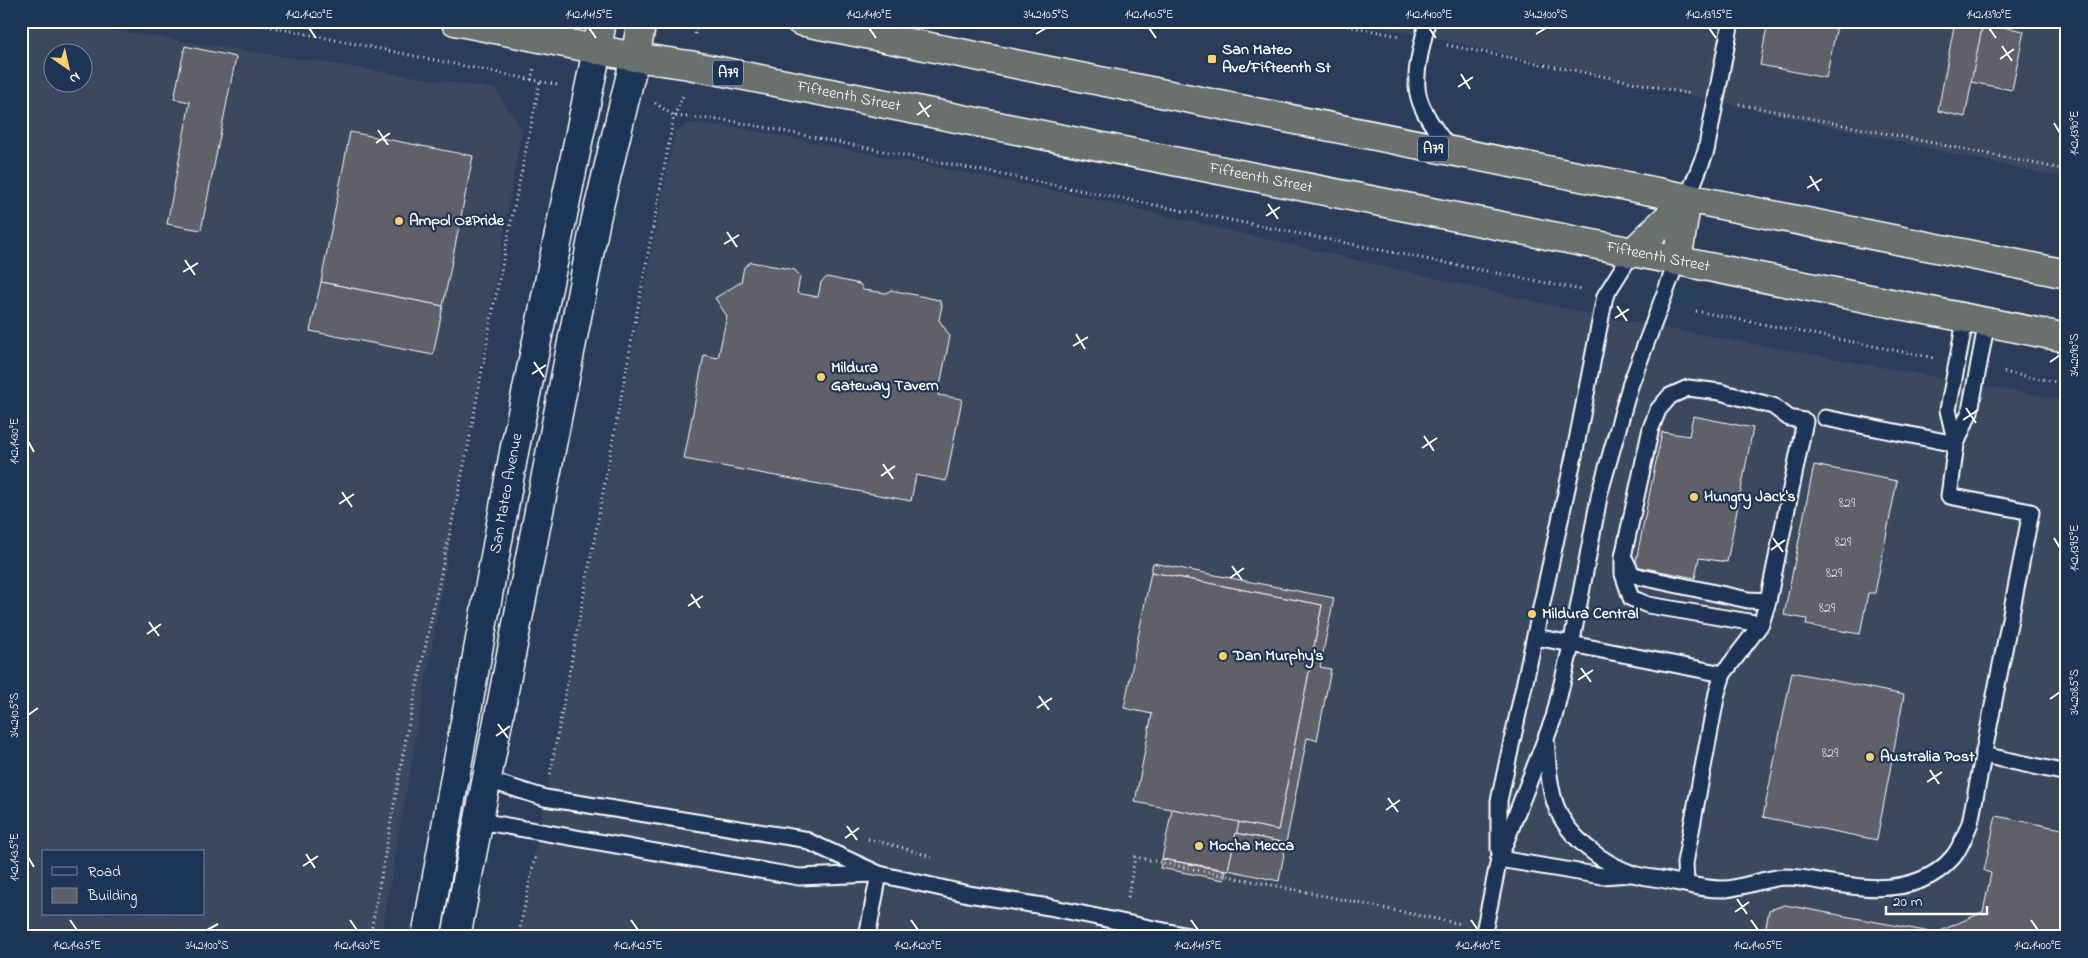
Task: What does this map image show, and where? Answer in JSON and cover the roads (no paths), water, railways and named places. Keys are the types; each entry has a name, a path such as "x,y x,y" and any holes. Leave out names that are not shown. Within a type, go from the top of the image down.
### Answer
{"highway":[{"name":"Fifteenth Street","path":"455,21 635,57 689,64 2067,338"},
{"path":"597,50 602,21"},
{"path":"635,57 642,21"},
{"name":"A79","path":"800,21 2067,274"},
{"path":"1632,253 1687,199"},
{"path":"1677,261 1687,199"}],"street":[{"name":"San Mateo Avenue","path":"426,937 516,444 597,50"},
{"path":"456,937 596,219 635,57"}],"lane":[{"path":"1427,21 1416,84 1419,99 1427,117 1452,152"},
{"path":"1687,199 1706,150 1731,21"},
{"path":"1499,859 1499,801 1536,637 1605,296 1632,253"},
{"path":"1484,933 1499,859 1546,739 1571,646 1600,492 1630,386 1677,261"},
{"path":"1499,859 1602,876 1634,874 1686,884 1726,889 1782,877 1801,877 1879,889 1899,887 1920,880 1948,862 1961,843 1970,824 2031,512 1949,496 1956,444 1970,411 1976,319"},
{"path":"1956,444 1948,410 1976,319"},
{"path":"1686,884 1685,863 1717,693 1723,674 1761,624 1768,601 1805,421 1789,418 1773,406 1720,392 1688,388 1670,396 1658,410 1651,428 1623,556 1623,574 1632,598 1648,605 1761,624"},
{"path":"1826,418 1956,444"},
{"path":"1623,556 1632,574 1641,577 1748,600 1768,601"},
{"path":"1536,637 1571,646 1639,656 1723,674"},
{"path":"1546,739 1549,782 1556,807 1567,827 1583,844 1601,857 1634,874"},
{"path":"1983,755 2067,773"},
{"path":"488,780 545,798 803,839 879,874 968,894 1049,907 1193,937"},
{"path":"479,821 799,877 879,874"},
{"path":"867,937 879,874"}],"place":[{"name":"San Mateo Ave/Fifteenth St","path":"1212,59"},
{"name":"Ampol OzPride","path":"399,221"},
{"name":"Mildura Gateway Tavern","path":"821,377"},
{"name":"Hungry Jack's","path":"1694,497"},
{"name":"Mildura Central","path":"1532,614"},
{"name":"Dan Murphy's","path":"1223,656"},
{"name":"Australia Post","path":"1870,757"},
{"name":"Mocha Mecca","path":"1199,846"}]}
